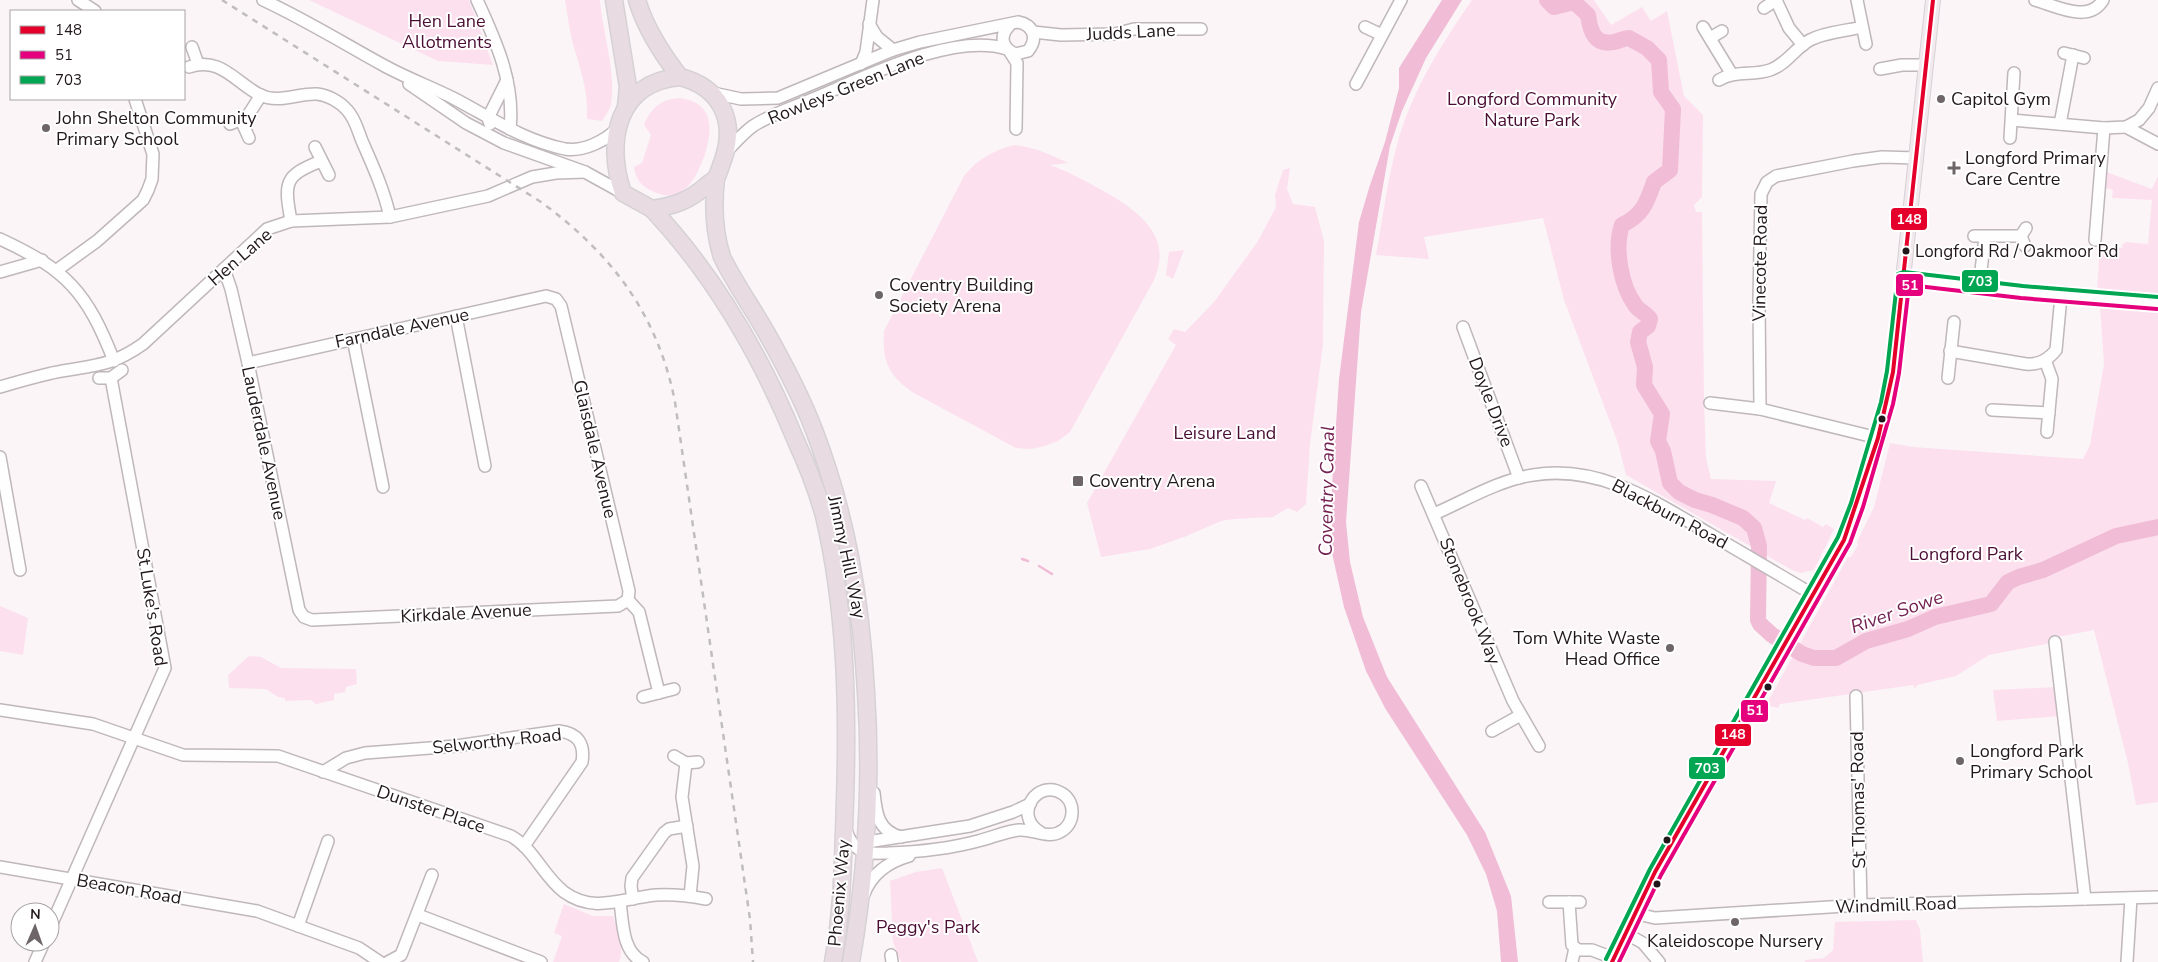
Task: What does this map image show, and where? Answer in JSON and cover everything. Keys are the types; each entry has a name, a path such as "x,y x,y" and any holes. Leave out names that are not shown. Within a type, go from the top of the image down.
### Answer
{"highway":[{"path":"614,0 628,87 626,109"},
{"path":"637,0 641,13 668,62 680,77"},
{"path":"680,77 690,80 713,93 723,109 728,137 725,153 716,178 695,196 681,204 652,209 623,193 616,174 615,158 617,129 626,109 639,91 658,80 680,77"},
{"name":"Jimmy Hill Way","path":"716,178 714,198 717,240 722,258 766,331 799,394 814,430 840,508 856,580 861,618 870,756 858,848 862,900 851,962"},
{"name":"Jimmy Hill Way","path":"652,209 684,243 723,298 746,337 769,380 791,428 819,499 834,568 843,655 846,763 844,825"},
{"name":"Phoenix Way","path":"833,962 839,919 858,848 844,825"},
{"path":"838,962 846,933 858,848"}],"main road":[{"path":"1612,960 1655,872 1844,540 1878,438 1894,372 1934,0"}],"street":[{"path":"78,0 93,10"},
{"path":"263,0 385,66 455,99 510,129 539,141 567,149 591,146 617,129"},
{"path":"478,0 497,45 507,79 511,102 510,129"},
{"name":"Rowleys Green Lane","path":"861,64 866,52 873,0"},
{"path":"1356,84 1401,0"},
{"path":"1764,8 1776,0 1789,28 1803,45"},
{"path":"1857,0 1866,44"},
{"path":"2035,0 2084,13 2094,10 2103,0"},
{"path":"1016,129 1017,63 1002,40 1008,26 1014,23 1023,23 1033,32 1030,49 1024,64 1023,88 1018,95"},
{"name":"Rowleys Green Lane","path":"869,24 877,37 893,50"},
{"name":"Rowleys Green Lane","path":"713,93 741,99 778,98 893,50 928,40 1008,26"},
{"path":"1703,26 1731,74"},
{"path":"1365,27 1382,35"},
{"path":"1719,80 1731,74 1770,70 1784,63 1803,45 1816,37 1862,27"},
{"name":"Judds Lane","path":"1033,32 1061,35 1115,34 1134,29 1201,29"},
{"path":"1710,38 1722,31"},
{"name":"Judds Lane","path":"1030,49 1061,35"},
{"name":"Rowleys Green Lane","path":"725,153 753,126 898,63 946,49 996,46 1009,51"},
{"path":"192,47 194,66 201,63 217,66 261,95 281,99 318,94 328,97 347,110 386,197 390,216"},
{"path":"1009,51 1021,54 1030,49"},
{"path":"2060,124 2073,55"},
{"path":"1880,69 1902,65 1926,66"},
{"path":"385,66 466,123 504,143 585,172 623,193"},
{"path":"2010,138 2014,73"},
{"path":"504,143 492,128 488,118 507,79"},
{"path":"2012,120 2104,128 2126,127 2140,120 2149,108 2158,88"},
{"path":"249,138 235,122 247,117 261,95"},
{"path":"57,270 96,241 143,200 148,190 152,179 153,154 135,100"},
{"path":"2126,127 2158,144"},
{"path":"2095,240 2104,128"},
{"path":"316,147 329,176"},
{"name":"Hen Lane","path":"532,177 547,159 567,149"},
{"name":"Vinecote Road","path":"1760,409 1759,301 1761,194 1767,182 1776,176 1850,161 1882,157 1917,158"},
{"path":"291,221 287,198 288,185 292,176 299,170 321,161"},
{"name":"Hen Lane","path":"0,387 53,373 104,365 118,365 267,229 291,221 366,219 390,216 488,196 532,177 556,173 585,172"},
{"path":"1979,287 1979,236 2024,237"},
{"path":"0,239 42,260 57,270 81,296 91,311 118,365"},
{"path":"0,272 42,260"},
{"name":"Lauderdale Avenue","path":"224,269 231,289 248,363 299,610 304,617"},
{"path":"1903,278 2061,296 2158,303"},
{"name":"Farndale Avenue","path":"248,363 546,296 556,299"},
{"path":"1950,351 2033,365 2045,360 2056,350 2061,296"},
{"name":"Glaisdale Avenue","path":"556,299 561,306 566,324 629,591 628,600"},
{"path":"456,316 485,466"},
{"path":"1948,378 1954,322"},
{"name":"Doyle Drive","path":"1463,327 1519,478"},
{"path":"353,338 383,487"},
{"path":"2045,360 2052,379 2048,432"},
{"name":"St Luke's Road","path":"60,905 165,668 105,378 118,365"},
{"path":"1710,403 1760,409 1878,438"},
{"path":"1992,410 2049,413"},
{"path":"0,457 20,570"},
{"name":"Blackburn Road","path":"1434,514 1519,478 1562,473 1589,476 1616,483 1649,499 1812,594"},
{"name":"Stonebrook Way","path":"1421,486 1494,661 1519,716 1539,746"},
{"path":"628,600 640,612 659,694"},
{"name":"Kirkdale Avenue","path":"304,617 312,620 609,607 618,606 628,600"},
{"path":"2055,642 2065,687 2086,899"},
{"path":"643,698 674,689"},
{"name":"St Thomas' Road","path":"1856,696 1861,905"},
{"name":"Dunster Place","path":"0,710 87,722 183,755 278,756 511,836 524,846 564,892 584,902 593,904 620,902 662,895 690,896 706,899"},
{"path":"1492,731 1519,716"},
{"name":"Selworthy Road","path":"323,772 346,758 365,753 456,746 559,731 568,732 581,743 583,748 582,762 524,846"},
{"path":"674,756 692,762 682,792 693,866 690,896"},
{"path":"870,756 878,820 887,832 901,837"},
{"path":"858,848 901,837 970,826 1013,812 1030,804 1039,793 1050,790 1064,795 1071,806 1072,816 1066,828 1052,834 1019,830 958,846 920,852 888,863 871,879 862,900"},
{"path":"1030,804 1028,814 1030,821 1040,832"},
{"path":"633,899 632,878 660,837 669,829 686,826"},
{"path":"298,926 328,841"},
{"path":"858,848 920,852"},
{"name":"Beacon Road","path":"0,866 257,912 359,948 380,962"},
{"path":"388,962 401,954 418,915 432,875"},
{"name":"Windmill Road","path":"1636,910 1642,915 1655,918 1861,905 2158,897"},
{"path":"2126,962 2131,898"},
{"path":"620,902 628,948 636,958 643,962"},
{"path":"1549,902 1574,902 1571,942 1575,948 1572,962"},
{"path":"418,915 545,959"},
{"path":"1625,933 1642,943 1659,962"},
{"path":"1575,948 1592,950 1612,960"}],"green space":[{"name":"Hen Lane Allotments","path":"309,0 469,0 493,65 438,61"},
{"path":"565,0 600,0 612,80 609,111 602,121 587,119 587,101 569,27"},
{"name":"Longford Community Nature Park","path":"1472,0 1594,0 1611,25 1642,7 1651,21 1667,11 1684,96 1703,115 1702,197 1694,205 1696,212 1702,212 1704,402 1706,458 1711,479 1776,481 1769,503 1805,520 1807,518 1823,527 1826,524 1834,529 1814,570 1801,573 1792,570 1626,475 1618,443 1564,300 1543,218 1424,237 1429,259 1376,255 1390,172 1410,106 1449,34"},
{"path":"680,98 700,106 705,112 710,128 709,137 704,157 692,182 679,193 662,195 642,185 637,178 634,167 642,163 651,135 644,125 653,109 662,102"},
{"path":"1014,145 1042,151 1068,163 1050,165 1089,183 1128,206 1149,226 1156,237 1159,250 1159,264 1154,280 1070,432 1058,441 1031,449 1016,448 912,392 892,373 884,350 884,331 964,176 986,156"},
{"name":"Leisure Land","path":"1290,168 1287,189 1293,204 1315,207 1324,241 1323,344 1310,444 1306,504 1297,512 1288,508 1273,517 1221,521 1150,549 1101,557 1087,503 1176,345 1168,339 1174,329 1185,332 1214,302 1258,241 1276,207 1275,195 1283,170"},
{"path":"2106,172 2152,189 2158,176 2158,296 2097,291 2100,246 2123,248 2122,245 2126,242 2148,244 2152,200 2112,198 2113,190 2105,188"},
{"path":"1184,250 1173,279 1166,275 1169,252"},
{"name":"Longford Park","path":"2100,307 2158,312 2158,802 2136,805 2128,763 2094,630 2057,637 2051,643 1989,655 1956,676 1917,685 1915,689 1913,685 1780,704 1778,708 1766,705 1848,557 1851,557 1858,545 1857,542 1874,507 1890,443 1913,447 2083,459 2090,445 2104,364"},
{"path":"0,606 28,618 23,655 0,651"},
{"path":"249,656 261,657 281,668 356,669 357,684 346,687 345,692 334,694 334,700 316,704 311,700 285,701 285,698 278,697 266,689 229,688 228,675"},
{"path":"2057,687 2060,716 1997,721 1993,690"},
{"name":"Peggy's Park","path":"942,868 978,962 901,962 893,942 890,881 916,872"},
{"path":"564,904 593,916 613,916 621,945 619,962 553,962 562,936 554,933"},
{"path":"1916,920 1920,930 1923,962 1805,962 1805,960 1824,958 1833,950 1835,922"}],"shaded area":[{"path":"1442,0 1462,0 1426,58 1402,111 1390,146 1361,312 1346,522 1350,562 1363,617 1387,677 1485,832 1511,896 1518,962 1501,962 1497,911 1486,874 1467,835 1385,708 1366,671 1344,607 1332,553 1332,486 1339,379 1359,222 1385,142 1399,88 1399,68"}],"waterway":[{"name":"River Sowe","path":"1547,0 1554,7 1574,2 1588,15 1594,36 1602,42 1614,42 1629,38 1647,48 1659,60 1661,92 1673,109 1670,170 1654,182 1640,212 1622,225 1619,245 1620,266 1630,297 1637,307 1650,319 1648,326 1640,332 1638,342 1645,367 1644,385 1662,414 1658,441 1663,451 1670,483 1679,492 1743,518 1754,528 1759,546 1758,620 1772,635 1802,654 1814,658 1836,658 1866,641 1908,629 1935,617 1991,604 2008,582 2043,570 2116,536 2158,527"},
{"path":"1022,559 1028,561"},
{"path":"1039,566 1052,574"}],"railway":[{"path":"222,0 541,202 590,243 610,265 644,314 657,341 675,402 750,919 753,962"}],"transit line":[{"name":"148","path":"1612,962 1655,872 1844,540 1878,438 1893,372 1933,0"},
{"name":"703","path":"1606,959 1650,869 1838,537 1851,503 1881,402 1887,371 1898,274 1904,272 2023,286 2158,297"},
{"name":"51","path":"1619,962 1661,875 1850,543 1863,507 1893,404 1899,373 1909,285 2021,298 2157,309"}],"place":[{"name":"Capitol Gym","path":"1941,99"},
{"name":"John Shelton Community Primary School","path":"46,128"},
{"name":"Longford Primary Care Centre","path":"1954,168"},
{"name":"Longford Rd / Oakmoor Rd","path":"1906,251"},
{"name":"Coventry Building Society Arena","path":"879,295"},
{"name":"Coventry Arena","path":"1078,481"},
{"name":"Tom White Waste Head Office","path":"1670,648"},
{"name":"Longford Park Primary School","path":"1960,761"},
{"name":"Kaleidoscope Nursery","path":"1735,922"}],"water label":[{"name":"Coventry Canal","path":"1327,491"}]}
